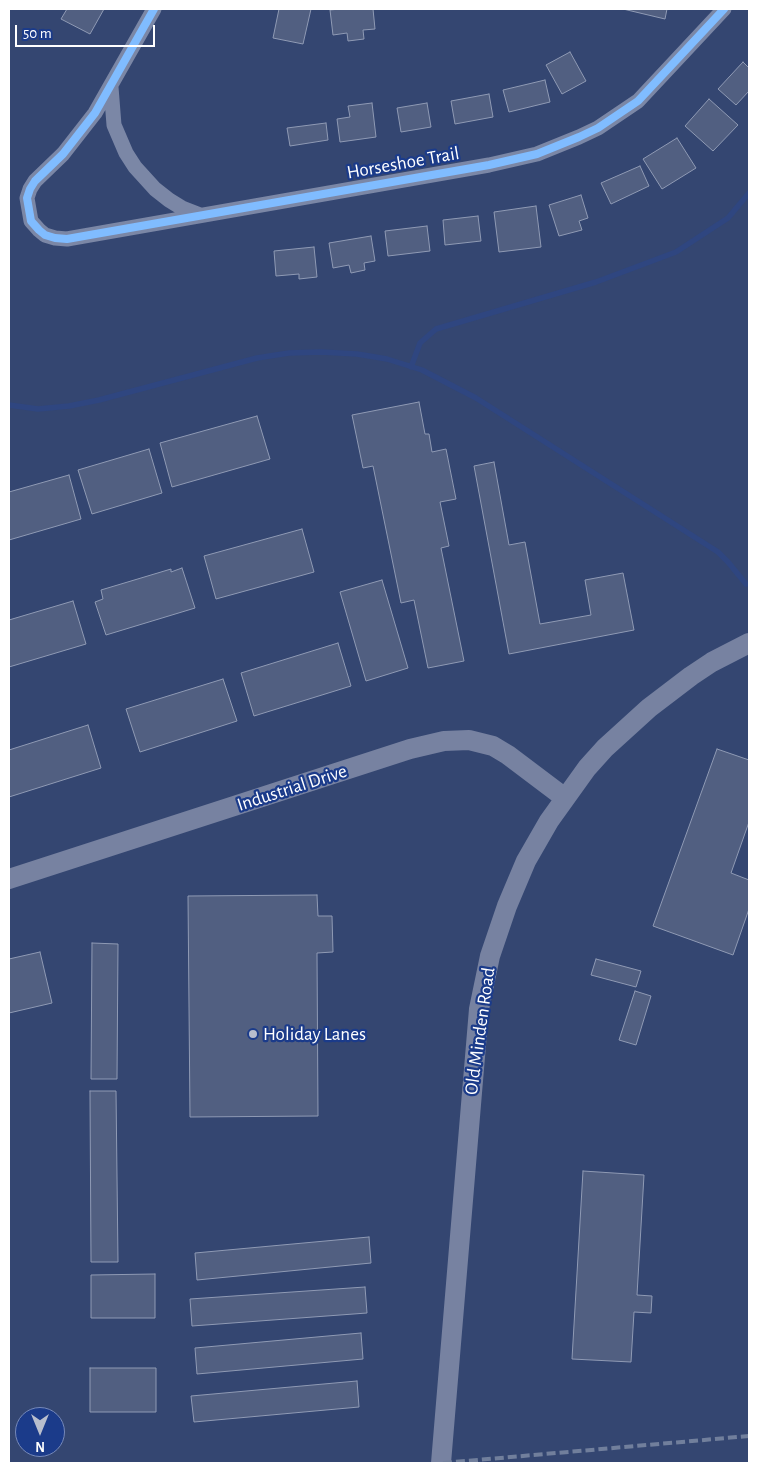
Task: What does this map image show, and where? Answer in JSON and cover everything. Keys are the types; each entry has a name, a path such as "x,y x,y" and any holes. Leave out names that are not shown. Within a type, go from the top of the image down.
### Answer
{"main road":[{"name":"Old Minden Road","path":"441,1463 479,1009 483,983 516,883 537,841 565,798 587,768 605,748 649,708 691,676 712,662 749,643"},
{"name":"Industrial Drive","path":"9,879 410,749 444,741 469,740 493,746 565,798"}],"street":[{"path":"154,9 111,87 114,125 126,153 135,167 155,189 182,208 200,215"},
{"name":"Horseshoe Trail","path":"111,87 79,134 63,154 35,181 30,189 27,198 31,221 38,230 55,238 67,239 513,160 558,146 598,128 638,101 724,9"}],"building":[{"path":"67,9 104,9 90,34 61,19"},
{"path":"279,9 311,9 303,44 273,38"},
{"path":"373,9 375,29 363,30 364,39 348,41 347,33 333,35 330,10"},
{"path":"623,9 667,9 665,19"},
{"path":"570,52 586,81 562,94 546,65"},
{"path":"743,62 749,68 749,91 736,105 718,89"},
{"path":"545,80 550,102 509,112 503,90"},
{"path":"489,94 493,117 455,124 451,101"},
{"path":"709,99 738,125 713,151 685,126"},
{"path":"372,103 376,137 340,142 337,119 350,117 348,106"},
{"path":"427,103 431,127 401,132 397,108"},
{"path":"326,123 328,140 290,146 287,128"},
{"path":"677,138 696,168 662,189 643,159"},
{"path":"640,166 649,186 611,204 601,183"},
{"path":"581,195 588,218 579,221 582,230 559,236 549,205"},
{"path":"536,206 541,247 499,252 494,212"},
{"path":"478,216 481,241 445,245 443,220"},
{"path":"427,226 430,251 388,256 385,231"},
{"path":"371,236 375,261 364,263 365,270 351,273 349,265 333,268 329,243"},
{"path":"314,247 317,277 299,279 299,274 276,276 274,251"},
{"path":"419,402 425,434 429,434 432,452 446,449 456,499 440,502 449,546 441,548 464,661 428,668 414,600 401,603 373,466 363,468 352,415"},
{"path":"257,416 270,459 172,487 160,443"},
{"path":"149,449 162,493 92,514 78,470"},
{"path":"494,462 509,545 525,542 540,624 591,615 585,580 623,573 634,630 509,654 474,466"},
{"path":"69,475 81,519 9,540 9,492"},
{"path":"302,529 314,572 216,599 204,556"},
{"path":"182,568 195,608 106,635 95,602 103,599 101,590 171,569 171,572"},
{"path":"382,580 408,668 366,681 340,592"},
{"path":"73,601 86,644 9,667 9,620"},
{"path":"338,643 351,686 254,716 241,673"},
{"path":"223,679 237,721 140,752 126,709"},
{"path":"88,725 101,768 9,797 9,750"},
{"path":"717,749 749,760 749,822 731,873 749,880 749,909 733,955 653,926"},
{"name":"Holiday Lanes","path":"317,895 318,916 332,916 333,952 317,953 318,1116 190,1117 188,896"},
{"path":"92,943 118,944 117,1079 91,1079"},
{"path":"40,952 52,1003 9,1013 9,959"},
{"path":"596,959 641,971 636,987 591,975"},
{"path":"635,991 651,996 636,1045 619,1040"},
{"path":"90,1091 116,1091 118,1262 91,1262"},
{"path":"583,1171 644,1175 637,1295 652,1296 651,1313 634,1312 631,1362 572,1359"},
{"path":"369,1237 371,1263 197,1280 195,1253"},
{"path":"155,1274 155,1318 91,1318 91,1275"},
{"path":"365,1287 367,1313 192,1326 190,1299"},
{"path":"361,1333 363,1359 197,1374 195,1348"},
{"path":"90,1368 156,1368 156,1412 90,1412"},
{"path":"357,1381 359,1407 194,1422 191,1396"}],"waterway":[{"path":"411,367 420,343 436,329 596,282 676,252 728,218 749,193"},
{"path":"9,405 38,409 69,406 99,400 257,358 289,353 357,354 387,359 422,370 476,398 718,552 746,584"}],"railway":[{"path":"443,1463 749,1436"}],"cycle path":[{"path":"154,9 95,113 63,154 35,181 30,189 27,198 31,221 45,235 67,239 489,165 537,154 598,128 638,101 724,9"}],"place":[{"name":"Holiday Lanes","path":"253,1034"}]}
